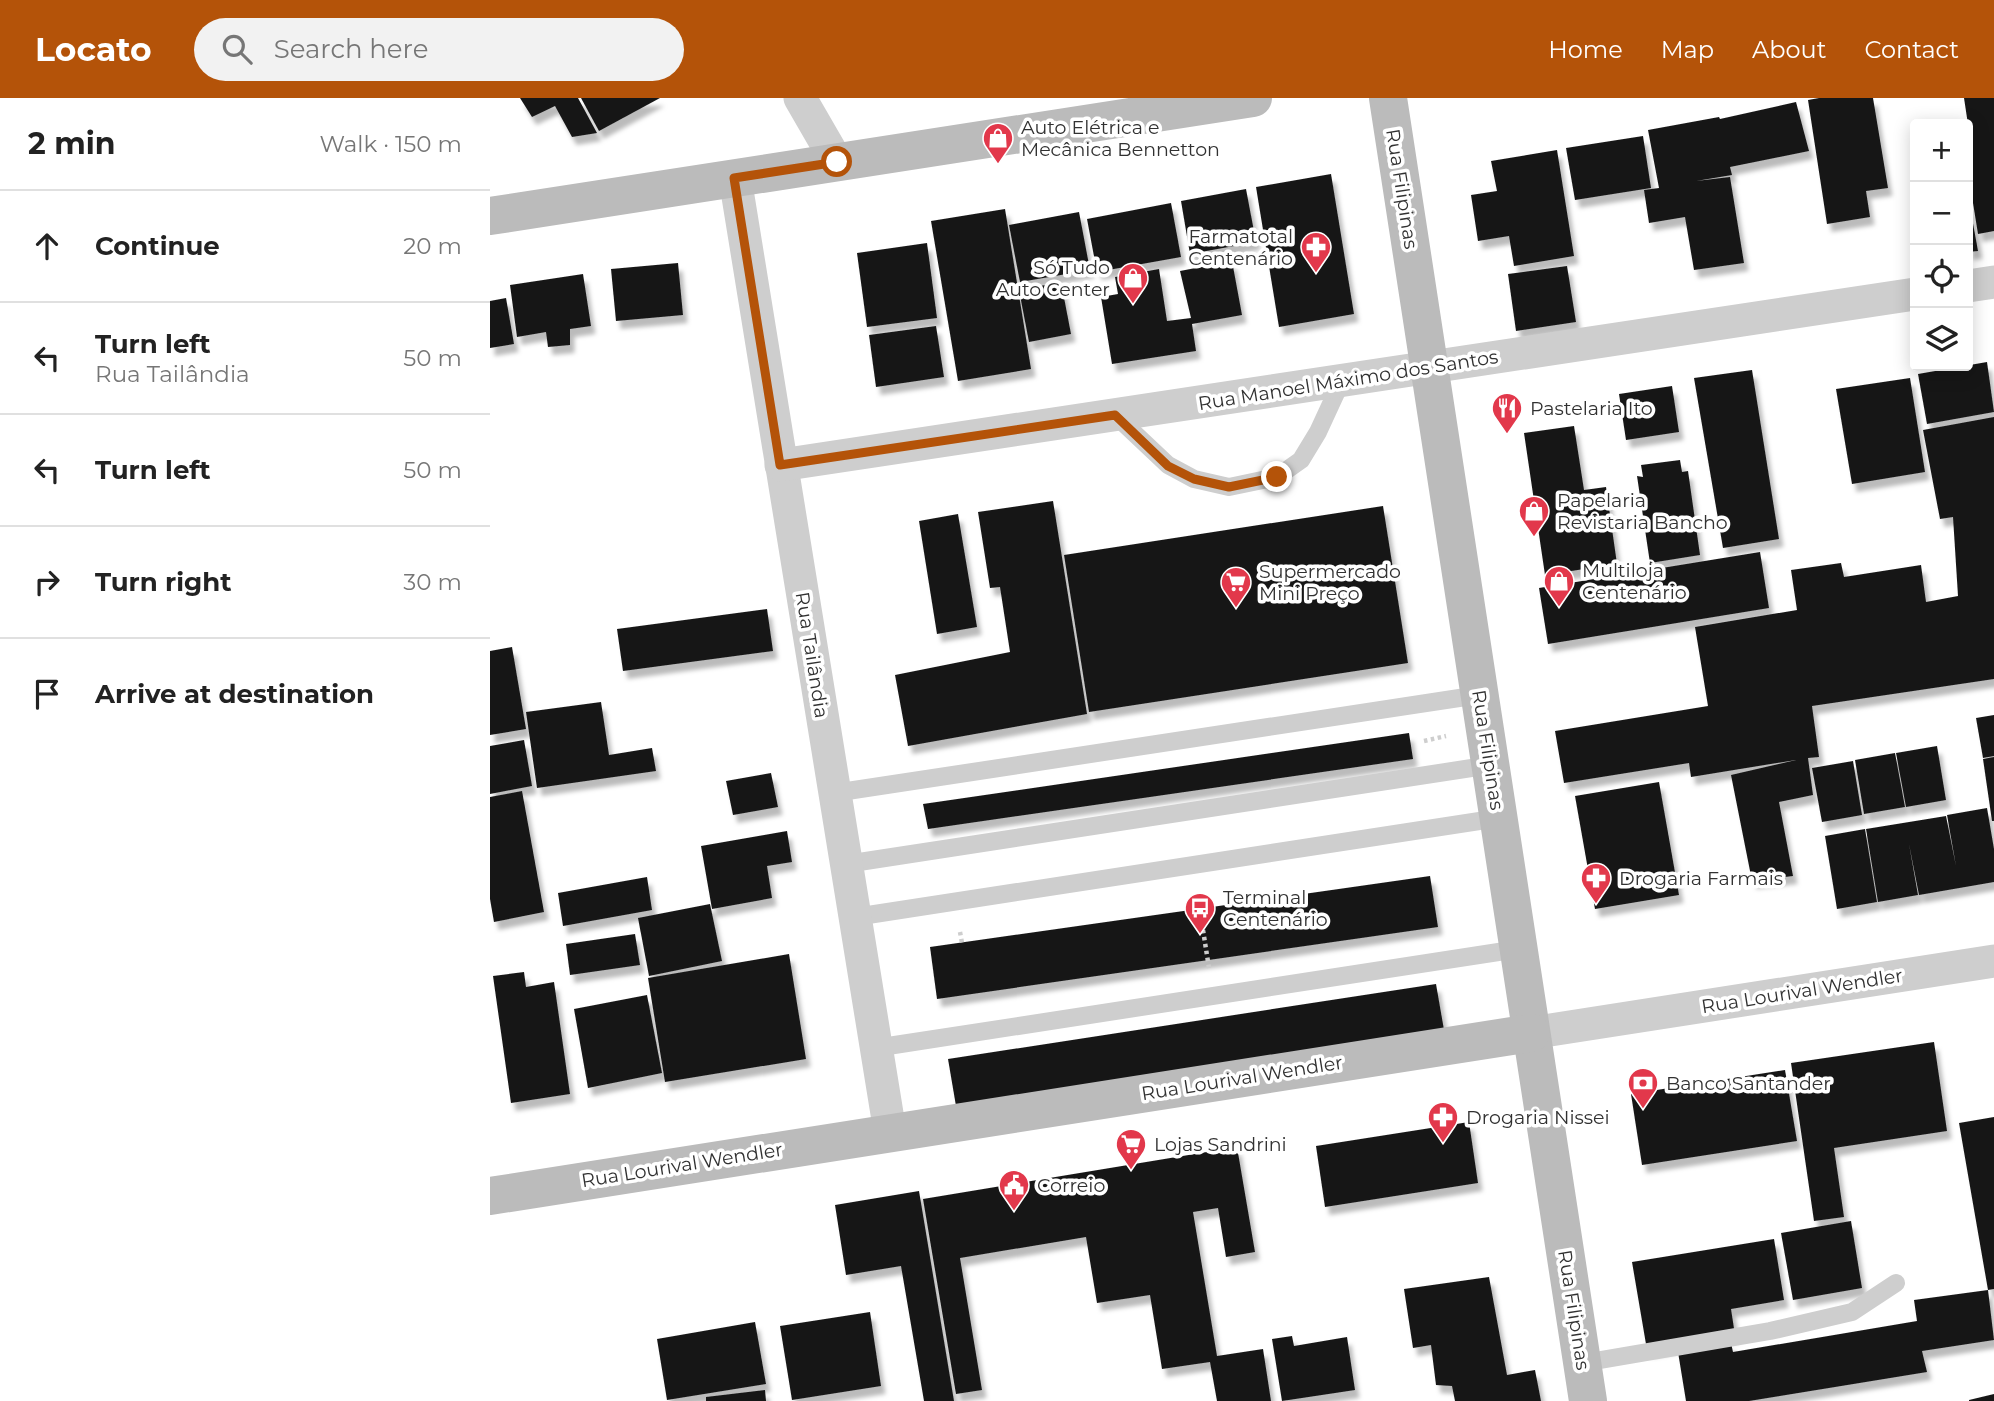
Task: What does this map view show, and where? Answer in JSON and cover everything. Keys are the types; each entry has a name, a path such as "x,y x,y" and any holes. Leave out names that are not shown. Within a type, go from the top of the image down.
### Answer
{"street":[{"path":"800,98 837,162"},
{"path":"490,216 1251,98"},
{"name":"Rua Filipinas","path":"1388,98 1588,1401"},
{"name":"Rua Tailândia","path":"734,178 890,1132"},
{"path":"1973,285 1994,282"},
{"name":"Rua Manoel Máximo dos Santos","path":"780,465 1910,295"},
{"name":"Rua Lourival Wendler","path":"490,1196 1994,961"}],"lane":[{"path":"1115,415 1168,466 1194,479 1229,487 1277,477 1301,460 1318,432 1342,380"},
{"path":"834,793 1479,695"},
{"path":"846,864 1491,765"},
{"path":"855,917 1499,818"},
{"path":"875,1048 1518,949"},
{"path":"1583,1363 1770,1331 1852,1312 1896,1283"}],"building":[{"path":"520,98 578,98 597,133 572,137 555,106 532,117"},
{"path":"581,98 660,98 599,131"},
{"path":"1873,98 1888,188 1866,191 1870,217 1827,224 1808,100"},
{"path":"1964,98 1994,98 1994,231 1978,234 1973,203 1973,119 1967,119"},
{"path":"1796,102 1809,151 1730,167 1732,175 1696,181 1730,177 1744,263 1694,270 1685,217 1649,223 1644,190 1659,188 1648,130 1719,117 1720,119"},
{"path":"1643,136 1651,188 1575,200 1566,148"},
{"path":"1557,150 1574,256 1514,266 1509,236 1478,241 1471,195 1497,191 1491,161"},
{"path":"1331,174 1354,314 1279,327 1256,187"},
{"path":"1246,189 1256,242 1190,254 1181,201"},
{"path":"1171,203 1181,257 1097,272 1087,219"},
{"path":"1005,209 1031,369 958,381 931,221"},
{"path":"1079,212 1090,270 1020,282 1009,225"},
{"path":"1973,224 1978,251 1973,252"},
{"path":"927,243 937,318 867,327 857,253"},
{"path":"1232,261 1242,315 1192,324 1196,351 1112,364 1101,297 1118,294 1115,277 1159,269 1167,321 1191,318 1180,271"},
{"path":"678,263 683,315 616,321 611,269"},
{"path":"1567,266 1576,322 1516,331 1508,274"},
{"path":"583,274 591,326 570,329 570,345 548,347 546,332 517,337 510,285"},
{"path":"1061,282 1071,334 1029,342 1019,290"},
{"path":"506,298 514,344 490,348 490,301"},
{"path":"936,326 944,377 876,387 869,335"},
{"path":"1987,362 1994,412 1927,424 1918,374 1973,371 1973,364"},
{"path":"1752,370 1779,539 1723,548 1694,378"},
{"path":"1910,378 1925,472 1852,484 1836,389"},
{"path":"1672,386 1679,432 1626,440 1619,394"},
{"path":"1994,417 1994,679 1812,706 1819,757 1808,758 1813,795 1779,802 1793,876 1752,881 1731,775 1796,760 1691,777 1689,763 1564,783 1555,731 1708,706 1695,627 1797,610 1791,570 1841,563 1844,577 1921,565 1926,602 1958,596 1953,517 1940,519 1923,430"},
{"path":"1574,426 1584,490 1606,487 1617,564 1545,575 1524,433"},
{"path":"1680,460 1682,472 1688,471 1700,555 1650,563 1637,476 1643,477 1641,465"},
{"path":"1053,501 1087,714 908,746 895,675 1010,652 1000,587 990,588 978,512"},
{"name":"Supermercado Mini Preço","path":"1383,506 1408,663 1089,712 1064,555"},
{"path":"958,514 977,627 937,634 919,521"},
{"path":"1760,552 1769,608 1548,644 1539,588"},
{"path":"767,609 773,651 623,671 617,629"},
{"path":"512,647 526,729 490,735 490,651"},
{"path":"601,702 609,755 652,748 656,771 537,788 526,712"},
{"path":"1994,715 1994,756 1983,758 1976,718"},
{"path":"1409,733 1413,759 928,829 923,804"},
{"path":"524,740 532,786 490,794 490,746"},
{"path":"1937,746 1946,800 1906,807 1896,753"},
{"path":"1895,753 1905,807 1864,814 1855,760"},
{"path":"1994,757 1994,821 1992,821 1983,759"},
{"path":"1853,761 1862,815 1822,822 1812,768"},
{"path":"771,773 778,807 733,815 726,781"},
{"path":"1659,782 1679,895 1595,909 1575,796"},
{"path":"522,791 544,912 494,922 490,899 490,797"},
{"path":"1987,808 1994,849 1994,882 1919,895 1909,844 1918,895 1878,902 1866,829 1946,816 1956,866 1947,815"},
{"path":"1865,829 1877,902 1837,909 1825,836"},
{"path":"787,831 792,862 767,866 772,898 712,909 701,846"},
{"name":"Terminal Centenário","path":"1430,876 1438,927 937,999 930,947"},
{"path":"647,877 652,910 563,926 558,893"},
{"path":"710,904 722,961 649,976 638,918"},
{"path":"635,934 640,965 570,975 566,944"},
{"path":"789,954 806,1059 665,1082 648,978"},
{"path":"524,972 526,987 554,982 570,1094 511,1103 493,976"},
{"path":"1436,984 1444,1030 956,1106 948,1059"},
{"path":"647,995 662,1073 588,1088 574,1009"},
{"path":"1934,1042 1947,1131 1834,1148 1844,1217 1814,1221 1791,1063"},
{"path":"1785,1070 1797,1141 1642,1165 1631,1094"},
{"path":"1994,1117 1994,1289 1988,1290 1959,1123"},
{"path":"1469,1122 1478,1183 1325,1207 1316,1146"},
{"path":"1237,1147 1255,1252 1226,1257 1218,1208 1193,1212 1217,1356 1263,1349 1271,1401 1217,1401 1210,1362 1162,1369 1150,1295 1097,1303 1086,1237 960,1258 982,1390 956,1394 923,1199"},
{"path":"919,1191 954,1401 924,1401 901,1266 846,1275 835,1205"},
{"path":"1851,1221 1862,1288 1793,1300 1781,1233"},
{"path":"1774,1239 1784,1300 1731,1309 1735,1335 1647,1350 1632,1262"},
{"path":"1489,1277 1507,1375 1535,1370 1541,1401 1455,1401 1452,1386 1436,1385 1431,1345 1413,1348 1404,1289"},
{"path":"1988,1290 1994,1340 1922,1351 1927,1372 1749,1401 1686,1401 1678,1352 1731,1343 1733,1352 1917,1321 1914,1300"},
{"path":"870,1312 881,1386 792,1400 780,1326"},
{"path":"755,1322 766,1384 667,1400 657,1339"},
{"path":"1292,1336 1294,1346 1347,1337 1355,1390 1282,1401 1272,1339"},
{"path":"765,1390 766,1401 706,1401 706,1397"},
{"path":"1994,1394 1994,1401 1969,1401 1969,1400"}],"place":[{"name":"Auto Elétrica e Mecânica Bennetton","path":"998,165"},
{"name":"Farmatotal Centenário","path":"1316,274"},
{"name":"Só Tudo Auto Center","path":"1133,305"},
{"name":"Pastelaria Ito","path":"1507,435"},
{"name":"Papelaria Revistaria Bancho","path":"1534,538"},
{"name":"Multiloja Centenário","path":"1559,608"},
{"name":"Supermercado Mini Preço","path":"1236,609"},
{"name":"Drogaria Farmais","path":"1596,905"},
{"name":"Terminal Centenário","path":"1200,935"},
{"name":"Banco Santander","path":"1643,1110"},
{"name":"Drogaria Nissei","path":"1443,1144"},
{"name":"Lojas Sandrini","path":"1131,1171"},
{"name":"Correio","path":"1014,1212"}],"route":[{"path":"837,162 734,178 780,465 1115,415 1168,466 1194,479 1229,487 1277,477"}]}
